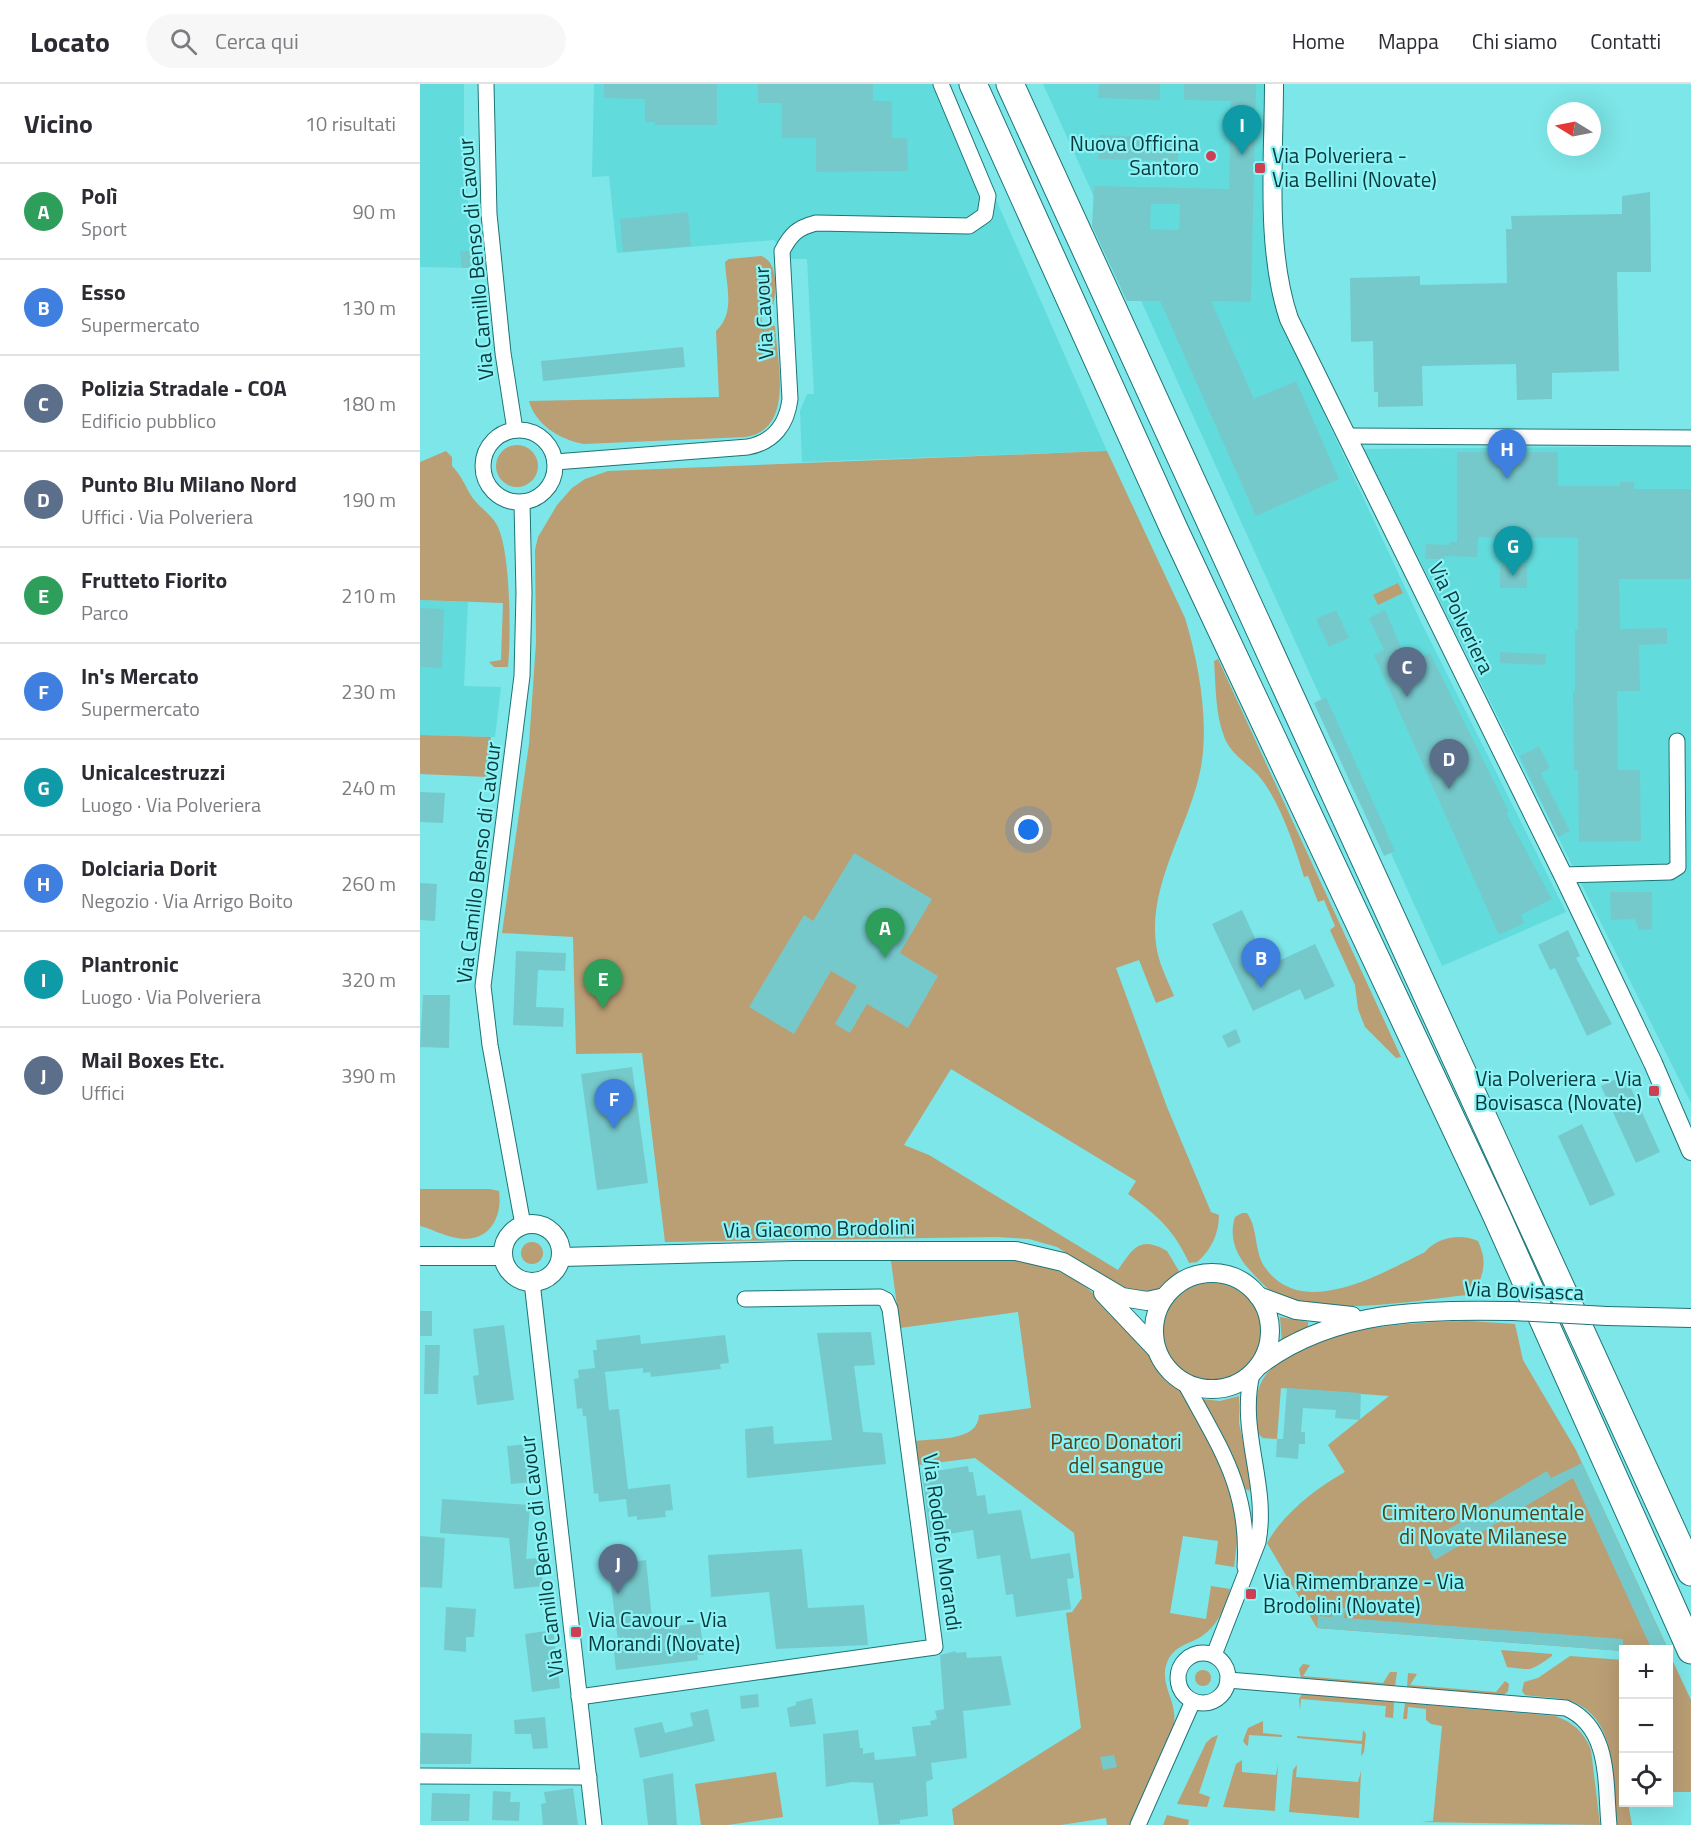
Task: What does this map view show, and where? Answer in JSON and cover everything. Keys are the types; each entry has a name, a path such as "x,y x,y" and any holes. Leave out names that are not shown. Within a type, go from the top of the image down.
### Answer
{"highway":[{"path":"973,84 1174,529 1495,1212 1691,1650"},
{"path":"1010,84 1691,1572"}],"street":[{"name":"Via Camillo Benso di Cavour","path":"486,84 489,214 504,362 515,430"},
{"name":"Via Cavour","path":"555,462 748,447 765,442 776,434 784,421 790,399 782,251 790,235 801,227 816,223 969,226 985,215 988,196 941,84"},
{"name":"Via Polveriera","path":"1274,84 1275,253 1279,283 1294,330 1563,875 1653,1063 1691,1151"},
{"path":"515,430 538,435 550,447 555,462 550,486 538,497 522,503 499,496 488,484 483,468 490,446 501,435 515,430"},
{"path":"1346,436 1691,438"},
{"name":"Via Camillo Benso di Cavour","path":"522,503 524,612 522,676 483,986 490,1046 523,1225"},
{"path":"1563,875 1670,872 1678,867 1677,741"},
{"path":"531,1223 548,1228 559,1240 561,1257 554,1272 548,1277 532,1282 512,1275 503,1256 505,1240 510,1233 523,1225 531,1223"},
{"name":"Via Giacomo Brodolini","path":"561,1257 992,1249 1032,1253 1075,1268 1122,1297 1146,1301 1166,1297"},
{"path":"420,1256 503,1256"},
{"name":"Via Giacomo Brodolini","path":"1075,1268 1139,1328 1157,1350"},
{"path":"1214,1655 1258,1542 1262,1522 1262,1503 1247,1421 1247,1394 1255,1370 1267,1349 1270,1329 1268,1317 1258,1296 1240,1281 1209,1274 1181,1283 1166,1297 1155,1323 1157,1350 1166,1367 1185,1383 1217,1439 1237,1483 1245,1537 1244,1574"},
{"name":"Via Camillo Benso di Cavour","path":"532,1282 594,1825"},
{"name":"Via Bovisasca","path":"1258,1296 1296,1310 1371,1318"},
{"name":"Via Rodolfo Morandi","path":"579,1697 935,1647 890,1309 886,1300 880,1297 745,1299"},
{"name":"Via Bovisasca","path":"1255,1370 1282,1348 1312,1333 1371,1318 1462,1310 1686,1319"},
{"path":"1185,1383 1212,1390 1240,1382 1255,1370"},
{"path":"1197,1653 1214,1655 1225,1666 1228,1680 1223,1692 1215,1700 1204,1703 1193,1701 1179,1686 1178,1671 1181,1665 1197,1653"},
{"path":"1228,1680 1566,1708 1588,1722 1600,1741 1609,1825"},
{"path":"1138,1825 1193,1701"},
{"path":"420,1776 589,1777"}],"shaded area":[{"path":"420,84 464,84 464,159 474,268 420,267"},
{"path":"594,84 945,84 1107,451 802,462 800,411 807,394 814,394 807,259 792,259 774,240 617,253 609,176 592,177"},
{"path":"1043,84 1269,84 1265,243 1282,323 1421,622 1566,912 1442,966"},
{"path":"1691,446 1691,1103 1364,449"},
{"path":"420,600 468,602 464,686 501,687 495,737 420,735"}],"green space":[{"path":"761,256 771,264 775,278 773,307 761,315 762,323 775,326 780,392 777,408 771,421 761,431 746,437 584,444 558,435 537,417 529,401 719,397 716,331 726,316 728,307 725,262 729,259"},
{"path":"517,445 525,446 532,451 537,458 537,474 532,481 525,486 517,487 509,486 502,481 497,474 496,466 497,458 502,451 509,446"},
{"path":"446,451 452,457 452,466 472,497 497,525 502,538 509,594 508,667 494,667 489,662 501,660 503,603 420,600 420,462"},
{"path":"1107,451 1185,618 1195,654 1201,692 1204,730 1201,767 1196,789 1164,877 1155,921 1159,957 1174,996 1156,1003 1139,960 1116,968 1167,1107 1211,1212 1219,1215 1218,1228 1210,1247 1197,1262 1189,1263 1178,1242 1164,1224 1128,1194 1136,1181 951,1069 904,1145 929,1155 1118,1270 1133,1251 1143,1244 1150,1244 1167,1251 1179,1271 1154,1293 1133,1296 1057,1247 1029,1239 997,1237 665,1242 642,1053 576,1054 573,937 502,933 529,744 536,643 535,550 538,537 557,505 572,488 585,479 608,471"},
{"path":"1398,583 1403,593 1378,605 1373,595"},
{"path":"1218,659 1401,1057 1396,1058 1365,1027 1358,1009 1355,985 1330,930 1335,926 1324,900 1318,902 1308,876 1304,877 1287,827 1269,790 1225,739 1216,701 1214,661"},
{"path":"420,735 491,737 487,777 420,774"},
{"path":"420,1189 499,1191 500,1201 496,1219 485,1233 468,1239 452,1237 420,1226"},
{"path":"1247,1213 1250,1219 1264,1266 1280,1282 1299,1290 1320,1292 1342,1288 1387,1271 1425,1252 1436,1243 1457,1237 1478,1241 1484,1262 1482,1273 1475,1294 1374,1305 1319,1306 1296,1302 1278,1296 1270,1290 1248,1268 1240,1256 1234,1244 1233,1224 1235,1217"},
{"path":"532,1242 540,1245 543,1253 540,1261 532,1264 524,1261 521,1253 524,1245"},
{"name":"Parco Donatori del sangue","path":"974,1259 1023,1261 1054,1269 1077,1280 1120,1315 1166,1380 1183,1391 1211,1439 1235,1503 1238,1534 1234,1567 1215,1564 1218,1541 1183,1536 1170,1613 1206,1619 1211,1586 1230,1589 1223,1610 1210,1629 1199,1638 1179,1648 1169,1658 1165,1675 1174,1715 1172,1734 1162,1760 1130,1825 1107,1825 1106,1818 1061,1825 954,1825 952,1809 1081,1728 1066,1613 1072,1612 1082,1598 1074,1533 975,1458 918,1465 915,1441 944,1439 964,1434 977,1424 979,1415 1031,1408 1018,1312 900,1328 891,1261"},
{"path":"1212,1283 1222,1284 1239,1291 1253,1305 1260,1322 1260,1342 1253,1359 1239,1373 1222,1380 1212,1381 1202,1380 1185,1373 1171,1359 1164,1342 1163,1332 1164,1322 1171,1305 1185,1291 1202,1284"},
{"path":"1280,1317 1308,1322 1308,1331 1282,1343"},
{"name":"Cimitero Monumentale di Novate Milanese","path":"1469,1321 1515,1324 1523,1360 1576,1450 1666,1645 1619,1645 1619,1651 1317,1628 1267,1543 1291,1512 1323,1486 1345,1472 1328,1445 1389,1396 1281,1388 1277,1439 1263,1438 1257,1431 1255,1418 1263,1379 1282,1359 1309,1344 1377,1327"},
{"path":"1239,1396 1239,1423 1252,1483 1249,1491 1244,1488 1232,1453 1201,1399 1220,1401"},
{"path":"1501,1650 1552,1654 1552,1656 1531,1669 1522,1669 1507,1667"},
{"path":"1570,1656 1619,1660 1619,1807 1629,1807 1632,1825 1617,1825 1610,1752 1605,1735 1596,1720 1584,1708 1567,1700 1525,1695 1522,1691 1524,1682 1538,1678"},
{"path":"1673,1662 1691,1700 1691,1792 1673,1792"},
{"path":"1303,1664 1310,1665 1303,1676 1383,1683 1390,1672 1397,1672 1395,1686 1301,1678 1299,1669"},
{"path":"1200,1670 1206,1670 1211,1678 1209,1684 1200,1686 1195,1681 1195,1675"},
{"path":"1408,1673 1417,1674 1410,1685 1496,1692 1505,1681 1509,1684 1508,1691 1504,1695 1407,1687"},
{"path":"1302,1694 1394,1702 1393,1718 1385,1717 1386,1706 1301,1699 1300,1710 1299,1699"},
{"path":"1405,1703 1555,1716 1567,1721 1577,1728 1591,1750 1600,1825 1421,1822 1433,1821 1442,1726 1431,1724 1426,1720 1426,1709 1408,1707 1407,1719 1403,1719"},
{"path":"1263,1721 1263,1733 1282,1735 1282,1737 1249,1735 1248,1746 1246,1745 1243,1741 1248,1728"},
{"path":"1363,1730 1366,1734 1364,1752 1361,1756 1362,1744 1297,1738 1297,1736 1362,1741"},
{"path":"1218,1735 1199,1793 1210,1797 1207,1807 1177,1804 1206,1743"},
{"path":"1242,1760 1242,1772 1276,1775 1278,1764 1275,1811 1223,1807 1236,1764"},
{"path":"1297,1765 1296,1777 1358,1782 1361,1771 1359,1818 1289,1812 1293,1770"},
{"path":"776,1772 783,1817 728,1825 701,1825 695,1784"},
{"path":"1167,1815 1189,1820 1188,1825 1163,1825"}],"building":[{"path":"604,84 717,84 717,125 655,125 655,122 645,122 645,99 604,98"},
{"path":"758,84 873,84 873,101 892,101 892,138 907,138 908,171 816,172 816,138 782,138 782,103 758,103"},
{"path":"1099,84 1160,84 1160,100 1098,98"},
{"path":"1184,84 1256,84 1251,302 1211,301 1254,399 1296,381 1339,479 1256,516 1160,301 1127,301 1092,226 1094,186 1229,189 1231,101 1184,100","holes":["1151,204 1180,204 1179,230 1150,229"]},
{"path":"1099,135 1178,138 1178,161 1098,159"},
{"path":"1650,192 1651,272 1617,272 1619,371 1552,373 1552,399 1517,400 1516,364 1422,366 1423,406 1378,407 1378,392 1374,392 1373,341 1351,342 1350,278 1420,276 1420,285 1507,283 1506,229 1512,229 1511,216 1622,214 1622,196"},
{"path":"688,212 691,246 623,252 620,219"},
{"path":"460,251 472,251 474,268 462,268"},
{"path":"683,347 685,367 543,381 541,361"},
{"path":"1457,452 1558,452 1558,486 1620,486 1620,482 1634,482 1634,489 1691,489 1691,579 1619,579 1620,629 1667,628 1667,644 1639,645 1640,691 1617,691 1618,770 1640,770 1641,841 1579,842 1578,770 1574,770 1573,691 1575,691 1575,630 1578,630 1578,538 1478,537 1477,557 1444,556 1445,559 1425,559 1426,544 1450,545 1450,542 1457,542"},
{"path":"1500,565 1527,565 1527,588 1500,588"},
{"path":"420,608 444,609 442,668 420,667"},
{"path":"1336,610 1349,638 1329,647 1316,619"},
{"path":"1385,610 1408,664 1430,653 1509,812 1506,813 1552,899 1521,915 1524,923 1499,935 1374,655 1384,650 1369,618"},
{"path":"1500,652 1546,654 1545,665 1500,663"},
{"path":"1326,697 1395,851 1384,856 1314,703"},
{"path":"1539,746 1550,768 1541,773 1570,831 1558,837 1520,756"},
{"path":"420,792 445,793 443,823 420,822"},
{"path":"854,853 932,899 900,953 938,976 908,1028 867,1004 850,1033 835,1024 857,986 831,971 794,1034 749,1007 804,915 813,921"},
{"path":"420,883 437,884 435,921 420,920"},
{"path":"1610,892 1652,892 1652,929 1639,930 1635,919 1611,920"},
{"path":"1242,910 1268,966 1315,944 1335,986 1305,1000 1300,989 1253,1011 1212,924"},
{"path":"1568,930 1580,956 1576,958 1612,1024 1587,1036 1555,968 1550,970 1538,945"},
{"path":"516,951 566,953 565,971 538,970 536,1007 564,1008 563,1027 513,1025"},
{"path":"423,995 450,995 449,1048 420,1047"},
{"path":"1236,1029 1241,1042 1228,1048 1222,1036"},
{"path":"632,1067 648,1183 597,1190 581,1074"},
{"path":"1625,1075 1660,1152 1636,1163 1601,1086"},
{"path":"1582,1124 1615,1195 1590,1206 1558,1136"},
{"path":"420,1311 432,1311 432,1336 420,1336"},
{"path":"504,1325 514,1400 477,1405 473,1376 479,1375 473,1329"},
{"path":"871,1332 875,1365 854,1366 863,1432 882,1433 886,1464 747,1478 745,1429 773,1426 774,1444 832,1440 817,1333"},
{"path":"640,1335 641,1344 725,1335 729,1363 720,1364 721,1369 651,1377 650,1372 643,1373 643,1368 605,1372 609,1410 619,1409 628,1489 670,1484 673,1510 665,1511 666,1517 637,1520 637,1516 628,1517 626,1499 599,1502 598,1493 594,1494 586,1416 583,1416 582,1408 577,1409 574,1379 579,1378 578,1370 595,1368 593,1350 597,1350 596,1340"},
{"path":"425,1345 440,1345 438,1394 424,1394"},
{"path":"1287,1388 1361,1393 1360,1420 1335,1418 1336,1410 1303,1408 1301,1432 1305,1432 1305,1444 1299,1444 1298,1459 1276,1457 1277,1439 1283,1439"},
{"path":"529,1444 533,1482 511,1484 507,1446"},
{"path":"1582,1463 1666,1645 1650,1645 1573,1478 1435,1560 1425,1543 1547,1471 1551,1478"},
{"path":"968,1466 969,1472 973,1472 977,1496 985,1495 988,1514 1021,1510 1031,1559 1070,1553 1074,1578 1067,1579 1071,1609 1016,1617 1013,1594 1006,1595 1000,1555 977,1559 973,1530 930,1537 922,1473"},
{"path":"442,1499 530,1505 526,1559 540,1558 543,1586 514,1589 509,1538 440,1533"},
{"path":"420,1536 445,1538 442,1588 420,1587"},
{"path":"802,1549 808,1608 864,1605 868,1645 776,1649 769,1592 711,1597 708,1555"},
{"path":"646,1560 653,1629 700,1623 704,1655 697,1655 698,1660 616,1670 613,1643 618,1642 610,1577 615,1576 614,1564"},
{"path":"446,1607 476,1609 474,1637 466,1637 466,1652 444,1650"},
{"path":"1333,1607 1345,1608 1344,1618 1623,1639 1623,1645 1619,1645 1619,1651 1317,1628 1318,1616 1332,1617"},
{"path":"553,1630 560,1688 532,1692 525,1634"},
{"path":"956,1651 956,1653 966,1652 967,1658 1001,1656 1011,1705 963,1711 967,1758 931,1763 933,1779 926,1782 928,1816 900,1820 900,1824 879,1825 873,1783 852,1782 826,1787 823,1734 858,1730 863,1754 874,1752 875,1760 916,1756 912,1727 931,1725 930,1721 937,1719 935,1711 944,1709 940,1655"},
{"path":"758,1694 759,1707 741,1709 740,1696"},
{"path":"812,1698 816,1724 790,1727 787,1708 796,1705 796,1702"},
{"path":"708,1709 715,1741 640,1758 634,1728 662,1722 665,1733 693,1726 690,1713"},
{"path":"545,1717 548,1748 533,1749 531,1734 515,1734 514,1720"},
{"path":"421,1733 472,1734 471,1764 420,1764"},
{"path":"1114,1755 1117,1767 1103,1770 1100,1757"},
{"path":"673,1773 677,1825 648,1825 643,1779"},
{"path":"573,1788 578,1825 543,1825 541,1804 546,1803 544,1792"},
{"path":"493,1791 511,1792 510,1802 520,1802 519,1821 492,1820"},
{"path":"432,1793 470,1794 469,1821 431,1821"}],"place":[{"name":"Plantronic","path":"1242,155"},
{"name":"Nuova Officina Santoro","path":"1211,156"},
{"name":"Via Polveriera - Via Bellini (Novate)","path":"1260,168"},
{"name":"Dolciaria Dorit","path":"1507,479"},
{"name":"Unicalcestruzzi","path":"1513,576"},
{"name":"Polizia Stradale - COA","path":"1407,697"},
{"name":"Punto Blu Milano Nord","path":"1449,789"},
{"name":"Polì","path":"885,958"},
{"name":"Esso","path":"1261,988"},
{"name":"Frutteto Fiorito","path":"603,1009"},
{"name":"Via Polveriera - Via Bovisasca (Novate)","path":"1654,1091"},
{"name":"In's Mercato","path":"614,1129"},
{"name":"Mail Boxes Etc.","path":"618,1594"},
{"name":"Via Rimembranze - Via Brodolini (Novate)","path":"1251,1594"},
{"name":"Via Cavour - Via Morandi (Novate)","path":"576,1632"}]}
